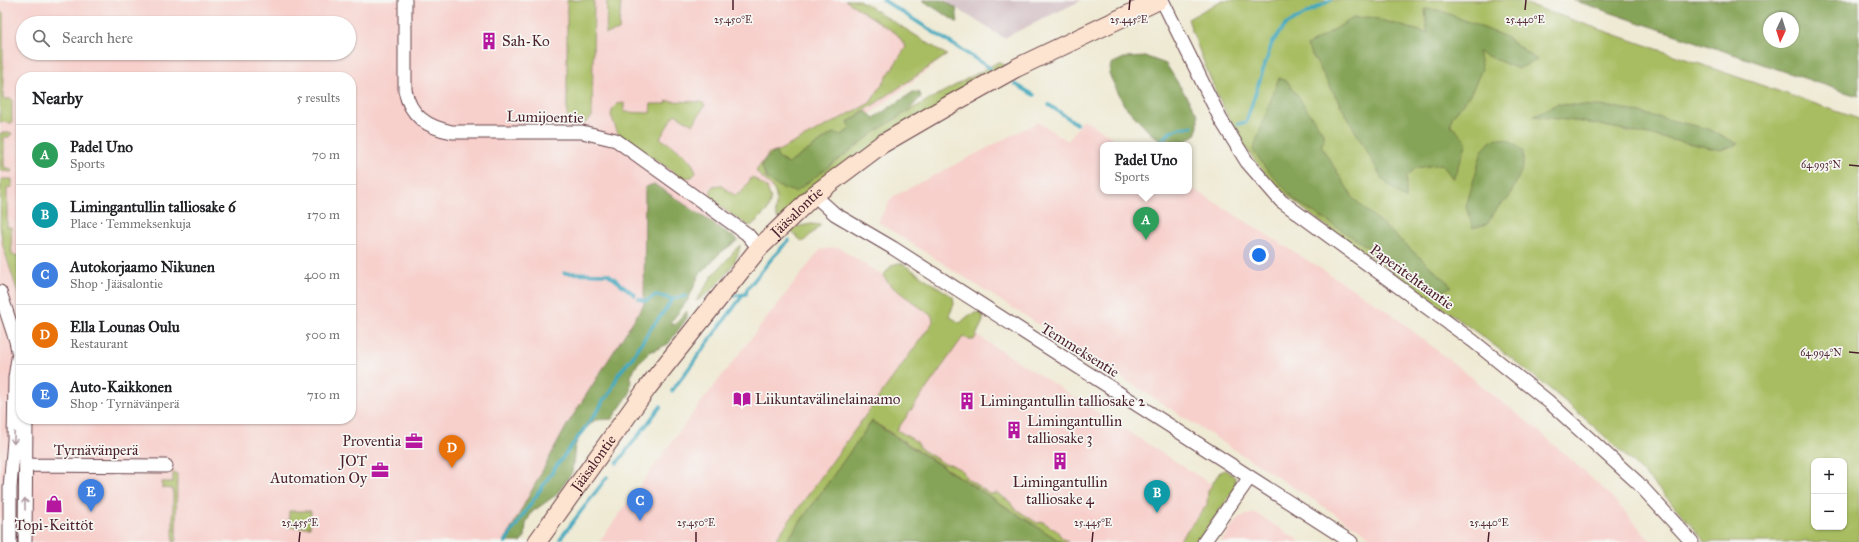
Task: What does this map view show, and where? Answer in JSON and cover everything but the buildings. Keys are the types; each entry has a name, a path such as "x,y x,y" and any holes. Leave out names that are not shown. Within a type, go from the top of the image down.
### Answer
{"main road":[{"name":"Jääsalontie","path":"537,542 648,387 759,248 780,226 814,195 882,144 944,108 1016,68 1161,0"}],"street":[{"name":"Lumijoentie","path":"405,0 405,90 407,100 422,120 435,129 452,132 582,132 616,140 747,234 759,248"},
{"name":"Paperitehtaantie","path":"1161,0 1221,120 1248,162 1281,201 1473,341 1550,402 1637,482 1692,542"},
{"name":"Temmeksentie","path":"814,195 835,214 893,248 1352,542"},
{"path":"0,292 16,341"},
{"path":"10,542 10,488 14,440 14,378 16,372"},
{"path":"25,542 26,424"},
{"name":"Tyrnävänperä","path":"26,465 166,466"},
{"path":"1204,542 1250,477"}],"shaded area":[{"path":"0,0 859,0 947,55 721,228 654,184 645,187 644,304 567,425 504,542 0,542"},
{"path":"943,0 1082,0 1004,38"},
{"path":"1083,119 1119,142 1100,142 1100,194 1192,194 1192,188 1385,309 1539,431 1609,494 1652,542 1379,542 878,222 892,197 1038,122 1068,141"},
{"path":"838,247 930,306 933,322 774,542 599,542 693,413 820,250"},
{"path":"972,332 1214,486 1216,503 1188,542 1061,542 886,431 955,335"},
{"path":"1256,513 1301,542 1221,542 1239,517"}],"green space":[{"path":"567,0 594,0 592,117 583,125 575,125 567,116"},
{"path":"607,0 621,0 619,30 606,34"},
{"path":"845,0 859,0 947,55 848,122 851,128 842,135 833,133 788,164 778,158 762,166 766,179 878,130 908,111 998,62 1007,66 778,219 775,213 775,193 771,186 756,171 769,153 776,152 870,103 906,47 897,34"},
{"path":"922,0 943,0 956,8 958,23"},
{"path":"1222,0 1515,0 1859,119 1859,542 1705,542 1649,479 1586,419 1553,391 1519,364 1414,287 1315,218 1270,179 1237,133 1218,96 1188,19"},
{"path":"1573,0 1859,0 1859,96 1851,94"},
{"path":"1425,9 1439,10 1506,37 1537,60 1518,69 1478,52 1482,69 1471,93 1452,117 1451,125 1467,142 1453,179 1442,164 1416,168 1406,177 1406,200 1383,180 1307,46 1353,18 1370,17 1427,33"},
{"path":"0,13 3,13 3,99 12,99 12,123 0,122"},
{"path":"1147,57 1166,64 1198,115 1198,127 1195,135 1186,141 1174,142 1161,140 1150,133 1124,105 1109,74 1111,64 1124,58"},
{"path":"1279,78 1288,82 1323,133 1324,140 1321,146 1354,199 1452,286 1439,293 1296,201 1263,165 1253,150"},
{"path":"913,92 920,93 921,97 908,111 878,130 795,192 774,184 766,177 762,166 765,159 776,152 778,158 788,164 833,133 842,135 851,128 848,122 866,111 874,118"},
{"path":"667,101 702,102 705,105 693,125 675,114 660,138 687,157 696,173 692,177 682,178 618,134 611,115 613,108 617,104 624,103 624,112 650,113 651,104 666,104"},
{"path":"1557,104 1615,107 1709,129 1738,144 1721,150 1590,123 1533,116"},
{"path":"0,133 12,133 9,137 4,137 4,167 11,169 12,172 0,171"},
{"path":"1497,138 1509,140 1523,151 1523,167 1509,198 1498,207 1487,224 1473,228 1466,207 1482,151 1490,142"},
{"path":"752,177 767,188 771,199 767,211 751,226 722,208 711,196 711,189 713,186 720,185 734,195 741,193"},
{"path":"1,179 12,179 12,187 7,188 7,227 11,227 12,255 16,255 16,287 3,246 0,226"},
{"path":"654,184 738,240 719,254 699,275 688,300 670,323 675,325 687,311 687,318 668,344 650,352 638,363 631,376 630,393 612,419 595,420 583,431 575,446 572,473 556,495 532,512 526,523 525,537 521,542 504,542 567,425 644,304 645,187"},
{"path":"811,224 821,225 803,242 789,230 795,227"},
{"path":"740,245 735,261 723,278 709,292 696,301 713,275"},
{"path":"898,263 903,264 953,297 954,304 949,316 960,323 972,314 980,313 983,317 983,321 974,340 963,337 897,430 917,442 921,449 945,464 950,464 963,471 966,478 990,494 997,493 1010,502 1013,507 1037,523 1043,522 1057,531 1062,538 1068,542 1061,542 872,421 786,542 774,542 933,322 932,316 891,286 883,276 892,265"},
{"path":"872,421 886,431 1061,542 786,542"},
{"path":"1225,470 1235,477 1235,484 1232,493 1197,542 1178,542 1207,505 1208,491 1219,473"},
{"path":"173,472 177,474 176,542 173,542 173,489 162,488 162,482 173,482"},
{"path":"289,511 311,511 310,527 289,527"}],"waterway":[{"path":"883,0 990,68"},
{"path":"1238,124 1246,122 1272,43 1285,25 1331,0"},
{"path":"1015,84 1034,95"},
{"path":"1049,105 1077,124"},
{"path":"1161,142 1176,129 1192,127"},
{"path":"732,296 746,294 747,289 789,240"},
{"path":"564,273 608,274 635,295"},
{"path":"639,299 646,301 656,295 672,299 686,296"},
{"path":"672,391 743,295"},
{"path":"505,542 555,468 599,409 603,401 609,395 619,373 632,358 672,299"},
{"path":"617,463 661,406"},
{"path":"560,539 607,477"}],"place":[{"name":"Sah-Ko","path":"489,41"},
{"name":"Padel Uno","path":"1146,240"},
{"name":"Liikuntavälinelainaamo","path":"742,399"},
{"name":"Limingantullin talliosake 2","path":"967,401"},
{"name":"Limingantullin talliosake 3","path":"1014,430"},
{"name":"Proventia","path":"414,441"},
{"name":"Limingantullin talliosake 4","path":"1060,461"},
{"name":"Ella Lounas Oulu","path":"452,468"},
{"name":"JOT Automation Oy","path":"380,470"},
{"name":"Topi-Keittöt","path":"54,504"},
{"name":"Auto-Kaikkonen","path":"91,512"},
{"name":"Limingantullin talliosake 6","path":"1157,513"},
{"name":"Autokorjaamo Nikunen","path":"640,521"}]}
